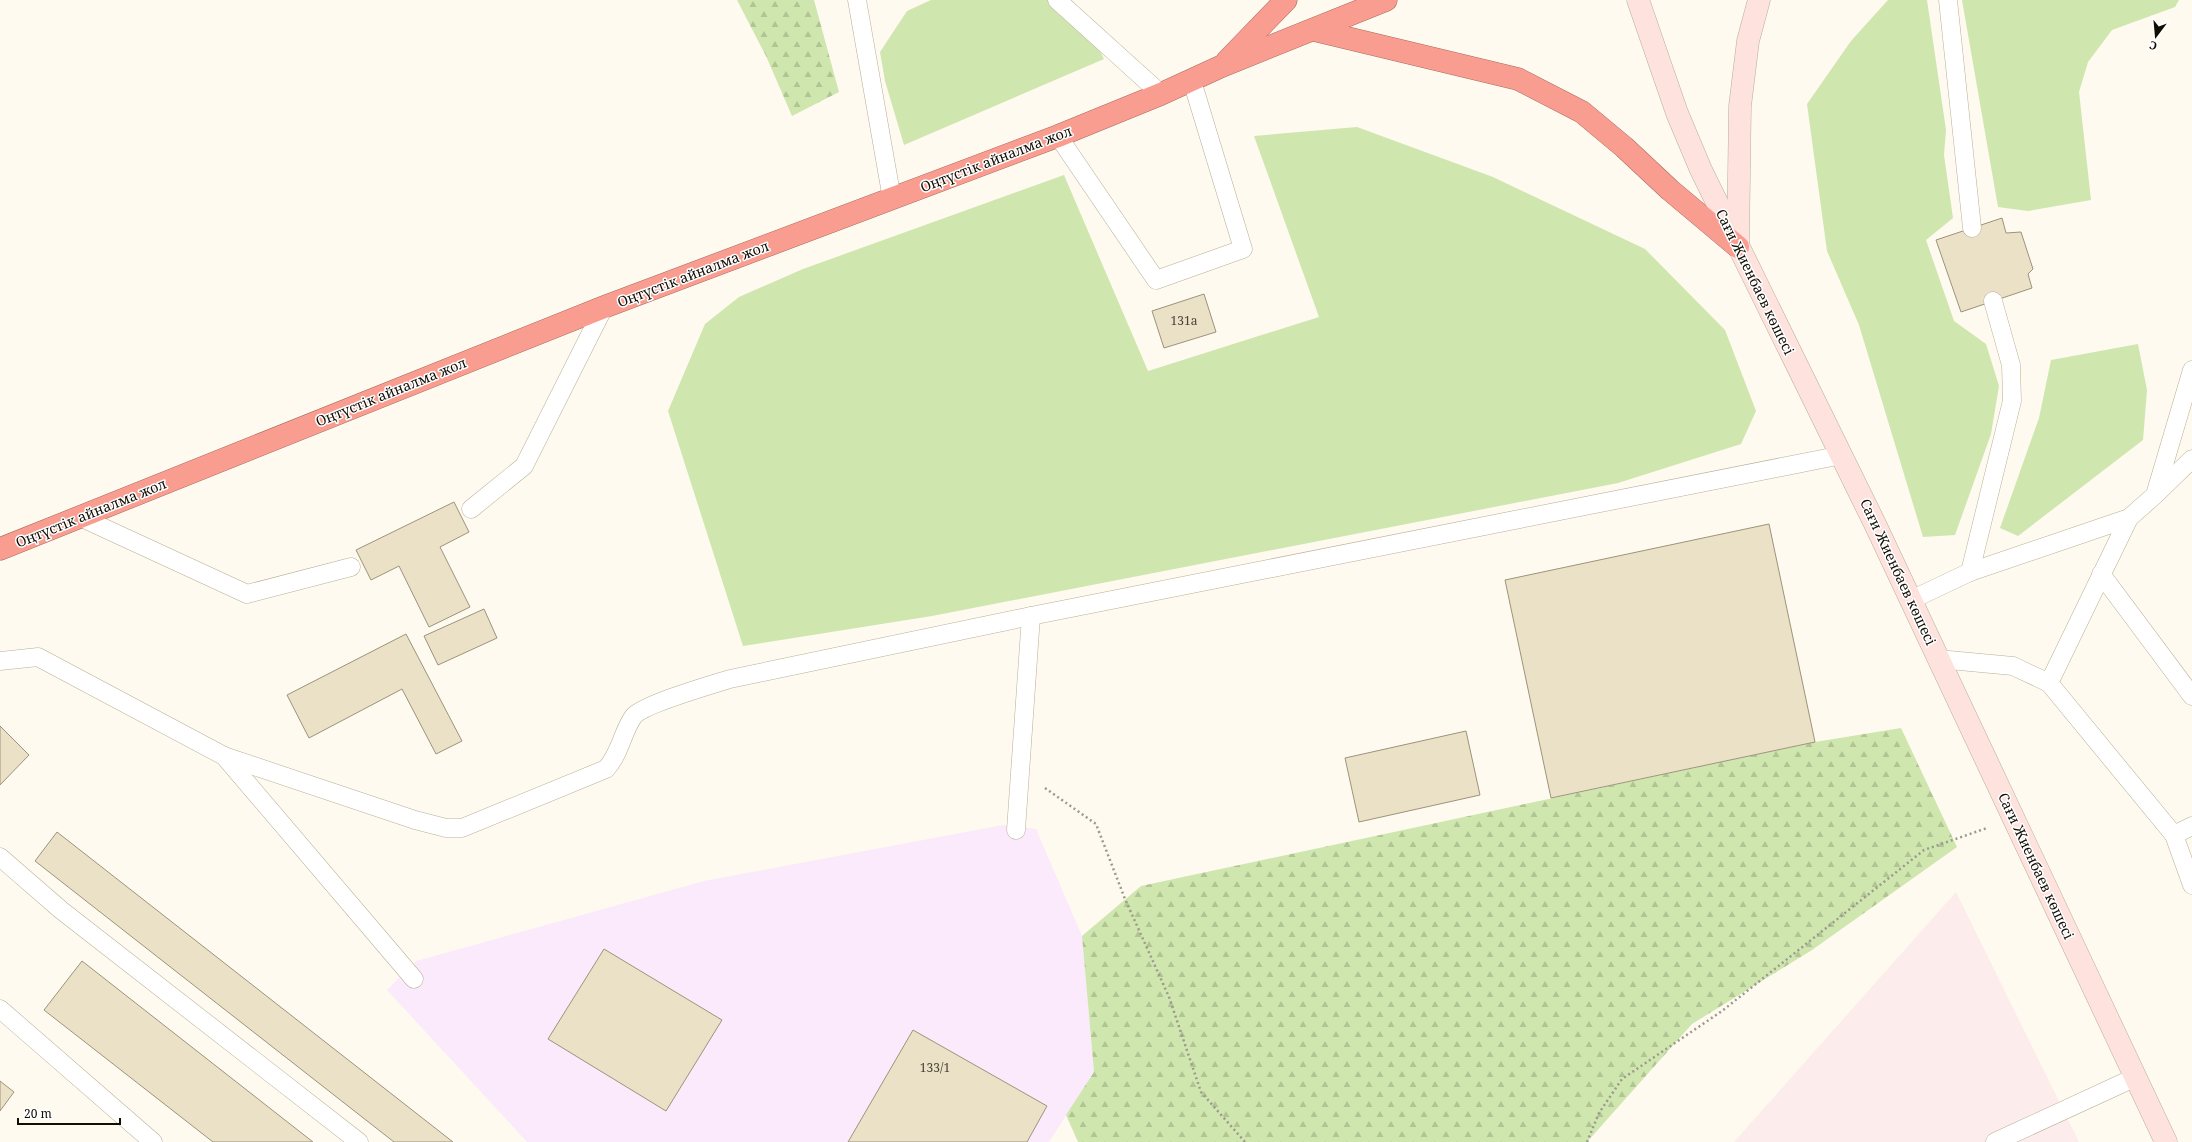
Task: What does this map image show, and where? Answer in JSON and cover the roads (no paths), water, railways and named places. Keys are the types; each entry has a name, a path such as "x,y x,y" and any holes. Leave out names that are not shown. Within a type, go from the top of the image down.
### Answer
{"highway":[{"path":"1222,66 1286,0"},
{"name":"Оңтүстік айналма жол","path":"0,549 604,307 1058,136 1192,81 1222,66 1386,0"},
{"path":"1314,30 1518,78 1582,112 1624,147 1670,190 1738,247"}],"main road":[{"name":"Сағи Жиенбаев көшесі","path":"1638,0 1677,113 1701,170 1911,600 2166,1142"},
{"path":"1738,247 1740,106 1748,41 1759,0"}],"lane":[{"path":"857,0 892,199"},
{"path":"1057,0 1161,94"},
{"path":"1948,0 1972,228"},
{"path":"1058,136 1156,280 1243,249 1192,81"},
{"path":"1970,572 2012,401 2011,366 1993,301"},
{"path":"471,509 524,466 604,307"},
{"path":"2155,494 2192,370"},
{"path":"0,661 38,657 224,756 415,820 446,828 462,828 606,768 613,762 634,716 698,689 730,679 1031,616 1842,456"},
{"path":"2050,683 2129,518 2192,458"},
{"path":"80,517 247,594 351,567"},
{"path":"1911,600 1970,572 2129,518"},
{"path":"2101,574 2192,696"},
{"path":"1016,830 1031,616"},
{"path":"1938,659 2013,666 2050,683 2174,834 2192,885"},
{"path":"224,756 414,979"},
{"path":"2174,834 2192,826"},
{"path":"0,857 61,910 359,1142"},
{"path":"0,1009 153,1142"},
{"path":"1995,1142 2136,1078"}]}
